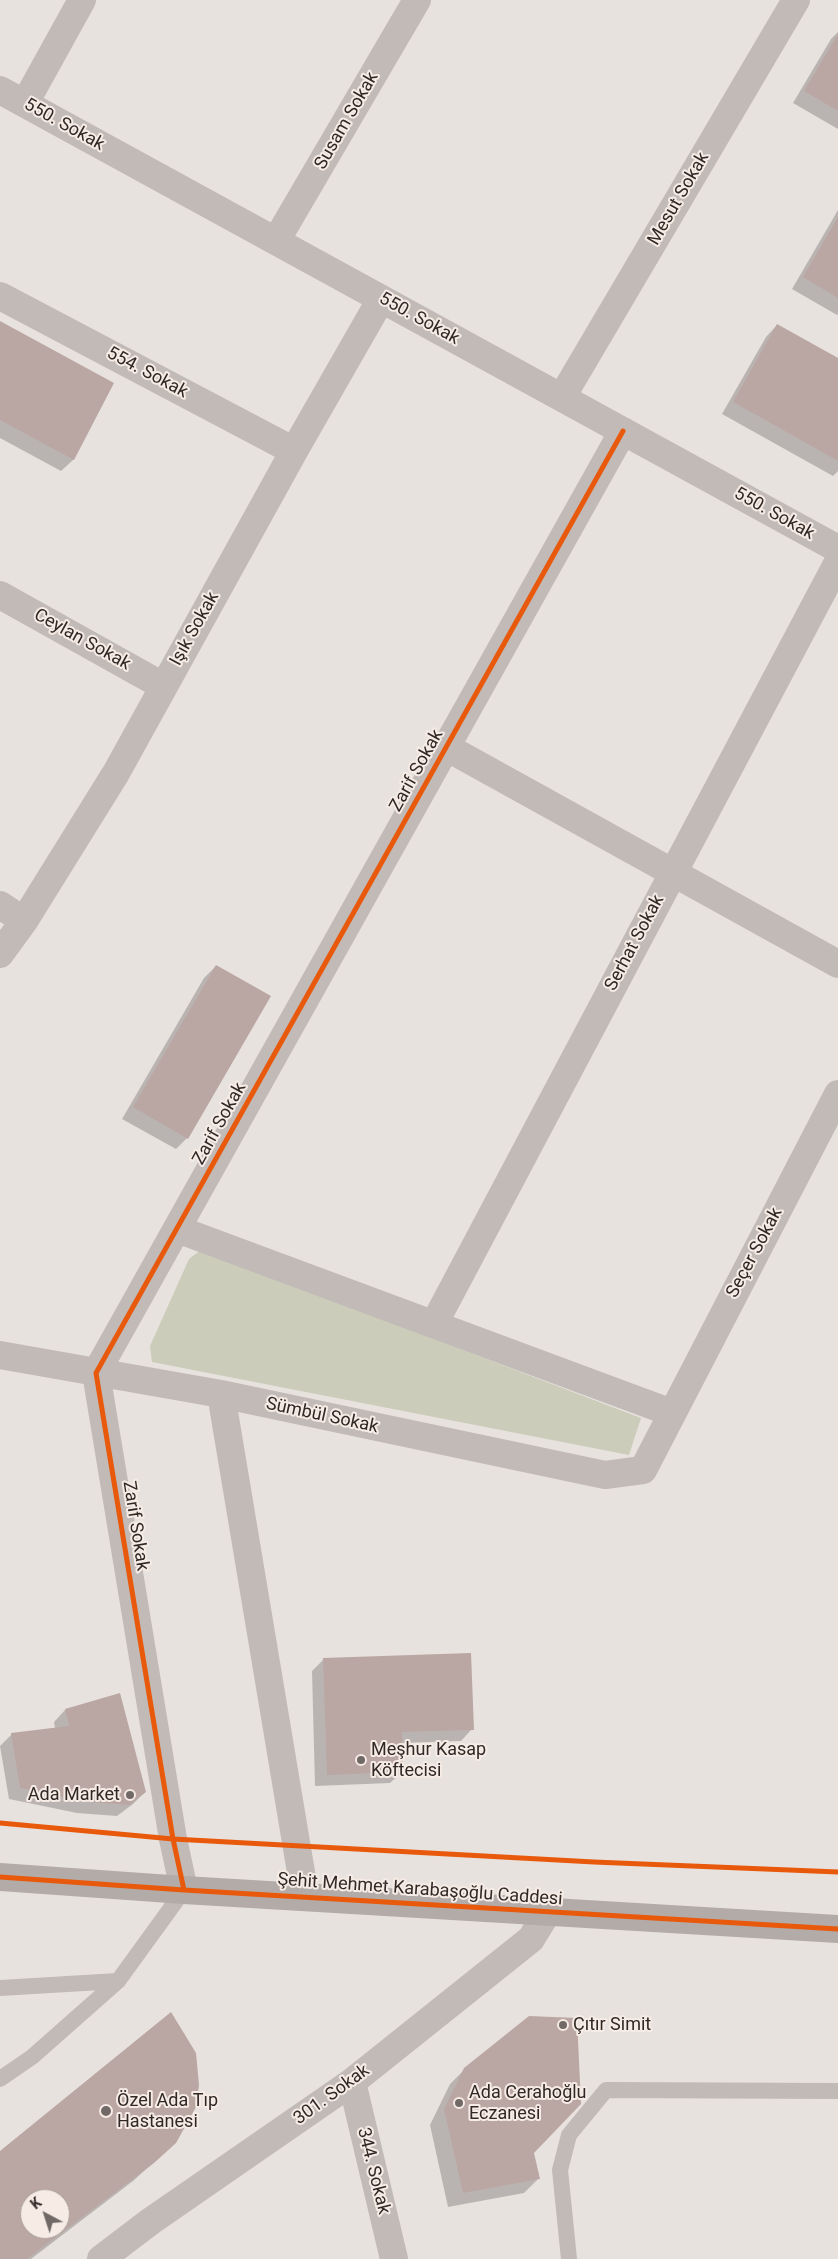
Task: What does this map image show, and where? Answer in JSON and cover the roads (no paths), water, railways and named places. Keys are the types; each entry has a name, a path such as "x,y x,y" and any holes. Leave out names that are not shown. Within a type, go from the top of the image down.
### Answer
{"main road":[{"name":"Şehit Mehmet Karabaşoğlu Caddesi","path":"0,1877 547,1913 838,1929"}],"street":[{"path":"25,104 82,0"},
{"name":"Susam Sokak","path":"276,241 417,0"},
{"name":"Mesut Sokak","path":"562,398 796,0"},
{"name":"550. Sokak","path":"0,90 838,549"},
{"name":"554. Sokak","path":"0,296 294,451"},
{"name":"Işık Sokak","path":"0,954 24,921 116,773 294,451 382,299"},
{"name":"Zarif Sokak","path":"184,1890 173,1839 96,1374 623,431"},
{"name":"Serhat Sokak","path":"434,1324 838,562"},
{"name":"Ceylan Sokak","path":"0,595 163,686"},
{"path":"446,746 838,964"},
{"path":"0,905 24,921"},
{"name":"Seçer Sokak","path":"643,1470 838,1094"},
{"path":"177,1229 672,1412"},
{"name":"Sümbül Sokak","path":"0,1356 221,1394 605,1475 643,1470"},
{"path":"221,1394 304,1896"},
{"name":"301. Sokak","path":"101,2259 151,2221 352,2082 531,1939 547,1913"},
{"name":"344. Sokak","path":"352,2082 394,2259"}],"lane":[{"path":"0,2079 32,2057 118,1981 184,1890"},
{"path":"0,1988 118,1981"},
{"path":"569,2259 560,2170 570,2135 606,2090 838,2091"}],"place":[{"name":"Meşhur Kasap Köftecisi","path":"361,1760"},
{"name":"Ada Market","path":"130,1795"},
{"name":"Çıtır Simit","path":"563,2025"},
{"name":"Ada Cerahoğlu Eczanesi","path":"459,2103"},
{"name":"Özel Ada Tıp Hastanesi","path":"106,2111"}]}
